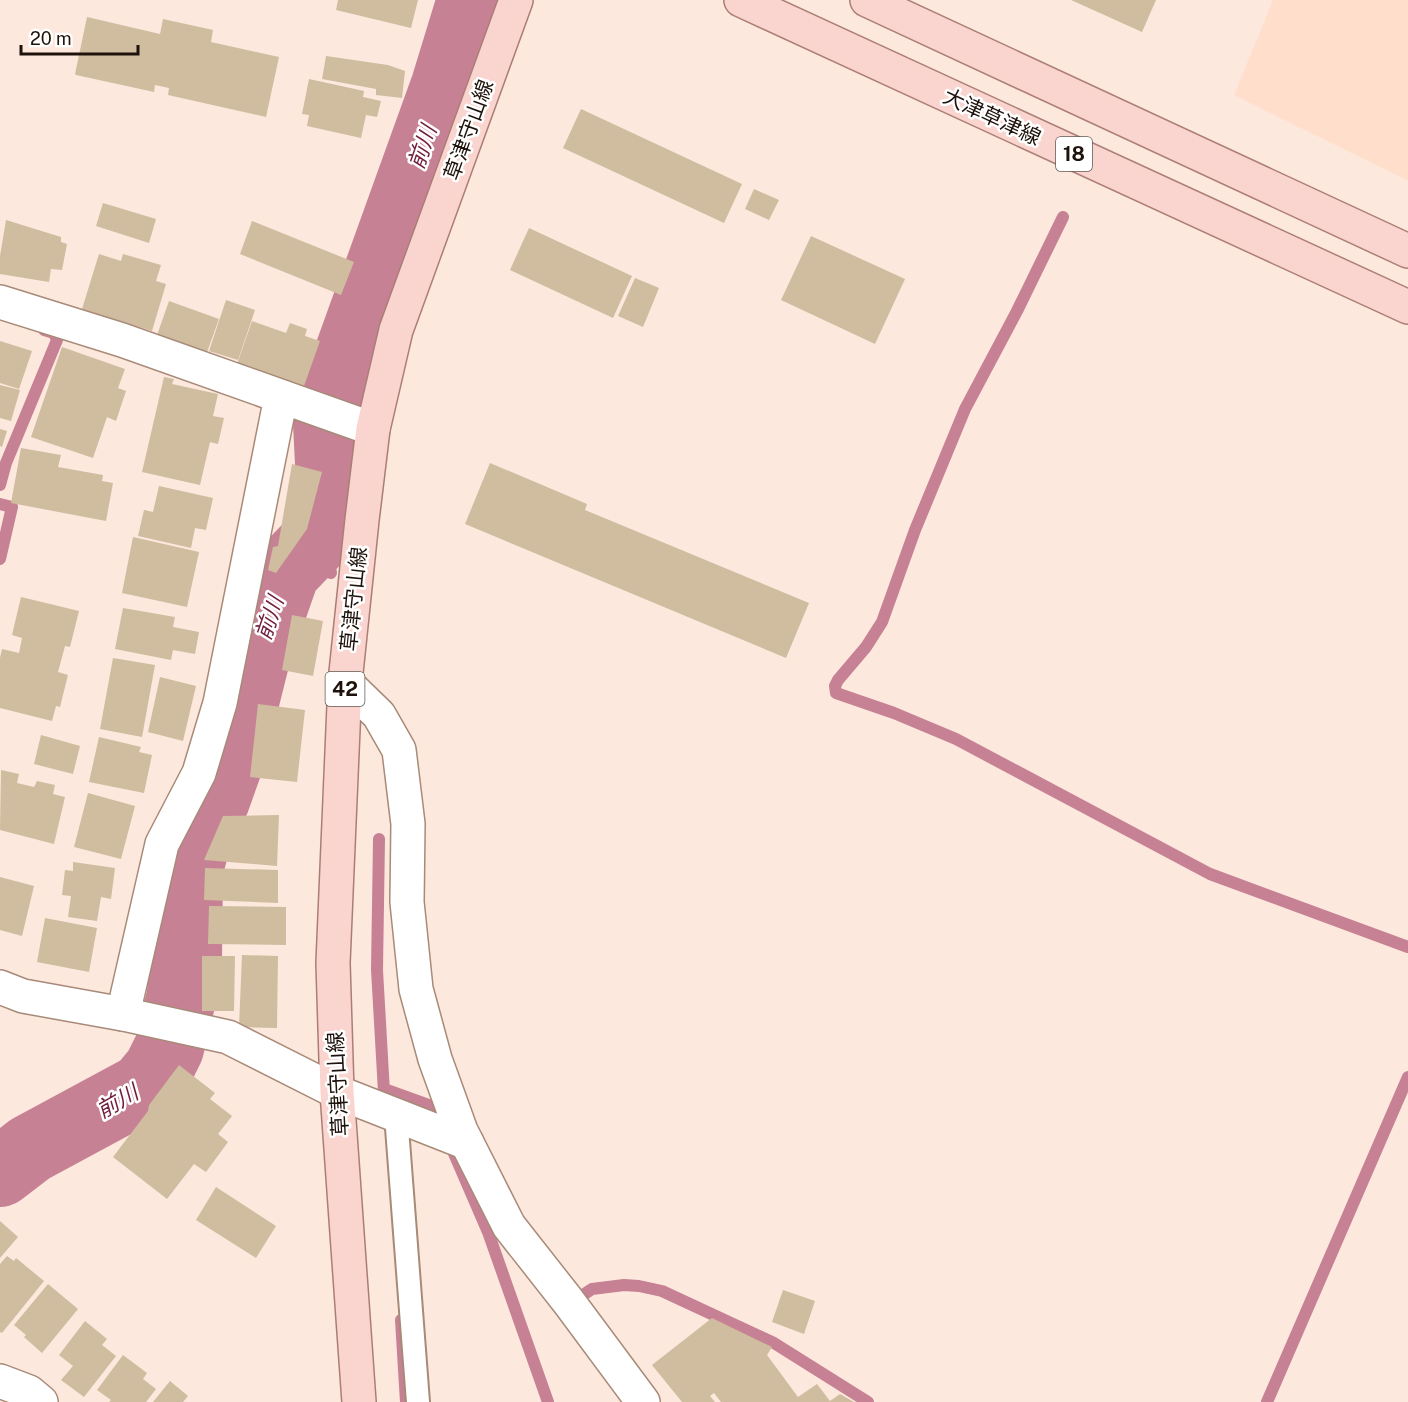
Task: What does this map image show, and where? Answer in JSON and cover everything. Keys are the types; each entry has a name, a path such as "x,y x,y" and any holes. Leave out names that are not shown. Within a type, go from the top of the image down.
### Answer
{"main road":[{"name":"草津守山線","path":"359,1402 337,1092 333,963 345,682 373,429 396,330 516,0"},
{"name":"大津草津線","path":"741,0 1408,307"},
{"name":"18","path":"867,0 1408,251"}],"street":[{"path":"0,302 122,340 373,429"},
{"path":"123,1014 162,844 199,773 220,703 281,397"},
{"path":"345,682 379,715 399,750 408,824 407,902 416,989 435,1059 467,1143 509,1226 568,1300 643,1402"},
{"path":"0,987 23,996 123,1014 228,1037 337,1092 467,1143"},
{"path":"0,1381 29,1392 41,1402"}],"lane":[{"path":"396,1115 418,1402"}],"shaded area":[{"path":"1273,0 1408,0 1408,181 1234,95"}],"building":[{"path":"338,0 418,0 411,28 336,10"},
{"path":"1071,0 1156,0 1142,32"},
{"path":"87,17 160,34 163,19 213,30 211,42 279,57 266,117 168,95 169,88 155,85 154,92 76,75"},
{"path":"326,56 388,65 405,71 402,98 376,95 376,89 322,79"},
{"path":"309,79 364,91 363,97 381,101 377,117 366,115 361,138 307,126 309,115 302,114"},
{"path":"581,109 742,184 724,223 563,148"},
{"path":"754,189 779,200 769,220 745,209"},
{"path":"103,203 156,219 149,243 96,226"},
{"path":"6,220 61,237 61,242 67,244 62,270 51,269 49,282 0,274 0,256"},
{"path":"252,221 354,262 341,295 240,254"},
{"path":"529,228 632,276 613,318 510,270"},
{"path":"811,236 905,279 875,344 781,300"},
{"path":"99,254 121,261 123,254 161,265 156,281 166,284 152,331 82,309"},
{"path":"635,278 659,288 643,327 618,316"},
{"path":"226,300 255,310 238,360 209,351"},
{"path":"169,301 219,319 206,355 156,338"},
{"path":"252,321 286,333 290,323 307,329 305,336 320,341 304,386 237,364"},
{"path":"0,341 32,351 19,389 0,383"},
{"path":"62,347 125,369 118,388 126,391 116,421 107,417 93,458 31,437"},
{"path":"164,377 174,379 172,384 218,394 213,416 224,418 218,444 210,442 200,485 142,472"},
{"path":"0,385 20,390 11,421 0,418"},
{"path":"0,429 7,431 2,447 0,446"},
{"path":"21,448 61,455 58,467 103,475 102,481 113,483 106,521 11,503"},
{"path":"490,463 587,504 585,510 809,603 786,658 465,524"},
{"path":"292,464 322,472 307,529 276,573 268,570 273,547 278,546"},
{"path":"159,486 213,498 206,530 195,528 191,548 138,536 144,510 153,512"},
{"path":"133,537 199,552 187,607 122,593"},
{"path":"21,597 79,611 70,647 65,646 58,672 68,675 60,707 56,706 52,721 0,708 0,658 2,649 19,653 22,638 12,635"},
{"path":"123,608 175,617 173,627 199,632 195,654 173,650 171,660 115,649"},
{"path":"292,615 323,621 313,676 282,670"},
{"path":"113,658 155,665 142,737 100,729"},
{"path":"160,677 196,686 183,741 148,732"},
{"path":"258,704 305,710 297,782 250,777"},
{"path":"41,735 80,746 73,774 34,764"},
{"path":"99,737 141,747 139,752 152,755 144,793 89,782"},
{"path":"1,770 19,774 17,783 34,787 37,781 55,785 53,794 65,797 54,844 0,830"},
{"path":"88,793 135,806 121,859 74,847"},
{"path":"279,815 277,866 204,860 223,816"},
{"path":"73,862 115,868 111,899 101,897 97,921 68,917 71,896 62,895 65,870 73,871"},
{"path":"205,868 278,870 278,903 204,900"},
{"path":"0,877 34,886 22,936 0,930"},
{"path":"209,906 286,907 286,945 208,944"},
{"path":"45,918 97,928 89,972 37,962"},
{"path":"242,955 278,956 277,1028 239,1027"},
{"path":"202,956 235,956 234,1011 202,1011"},
{"path":"179,1065 215,1093 210,1099 232,1116 218,1134 228,1142 206,1172 194,1164 167,1199 113,1157"},
{"path":"216,1187 276,1226 256,1258 196,1220"},
{"path":"0,1221 18,1237 0,1258"},
{"path":"7,1256 14,1261 16,1258 44,1281 2,1333 0,1332 0,1264"},
{"path":"48,1284 78,1309 42,1353 14,1325"},
{"path":"783,1290 815,1301 804,1334 772,1322"},
{"path":"712,1318 772,1347 767,1355 798,1397 817,1384 830,1401 840,1394 854,1402 721,1402 714,1393 710,1396 715,1402 682,1402 652,1365"},
{"path":"85,1321 107,1339 102,1345 116,1356 84,1397 61,1380 73,1366 59,1355"},
{"path":"123,1355 147,1373 143,1379 156,1389 146,1402 109,1402 111,1400 97,1390"},
{"path":"170,1381 188,1396 183,1402 153,1402"}],"waterway":[{"name":"前川","path":"0,1172 30,1149 143,1088 158,1070 169,1048 181,999 187,960 188,869 199,831 215,800 230,758 255,658 285,572 313,543 322,526 331,484 328,423 343,371 446,85 472,0"},
{"path":"1063,217 965,409 915,530 882,622 866,647 838,680 835,686 836,693 894,713 956,739 1210,874 1408,947"},
{"path":"0,485 6,463 57,340 54,333 44,330"},
{"path":"0,504 12,507 0,559"},
{"path":"322,526 331,573"},
{"path":"379,839 377,970 384,1092"},
{"path":"1267,1402 1408,1077"},
{"path":"384,1089 434,1107 488,1232 548,1402"},
{"path":"583,1295 592,1289 624,1285 662,1291 774,1343 868,1402"},
{"path":"401,1320 406,1402"}]}
